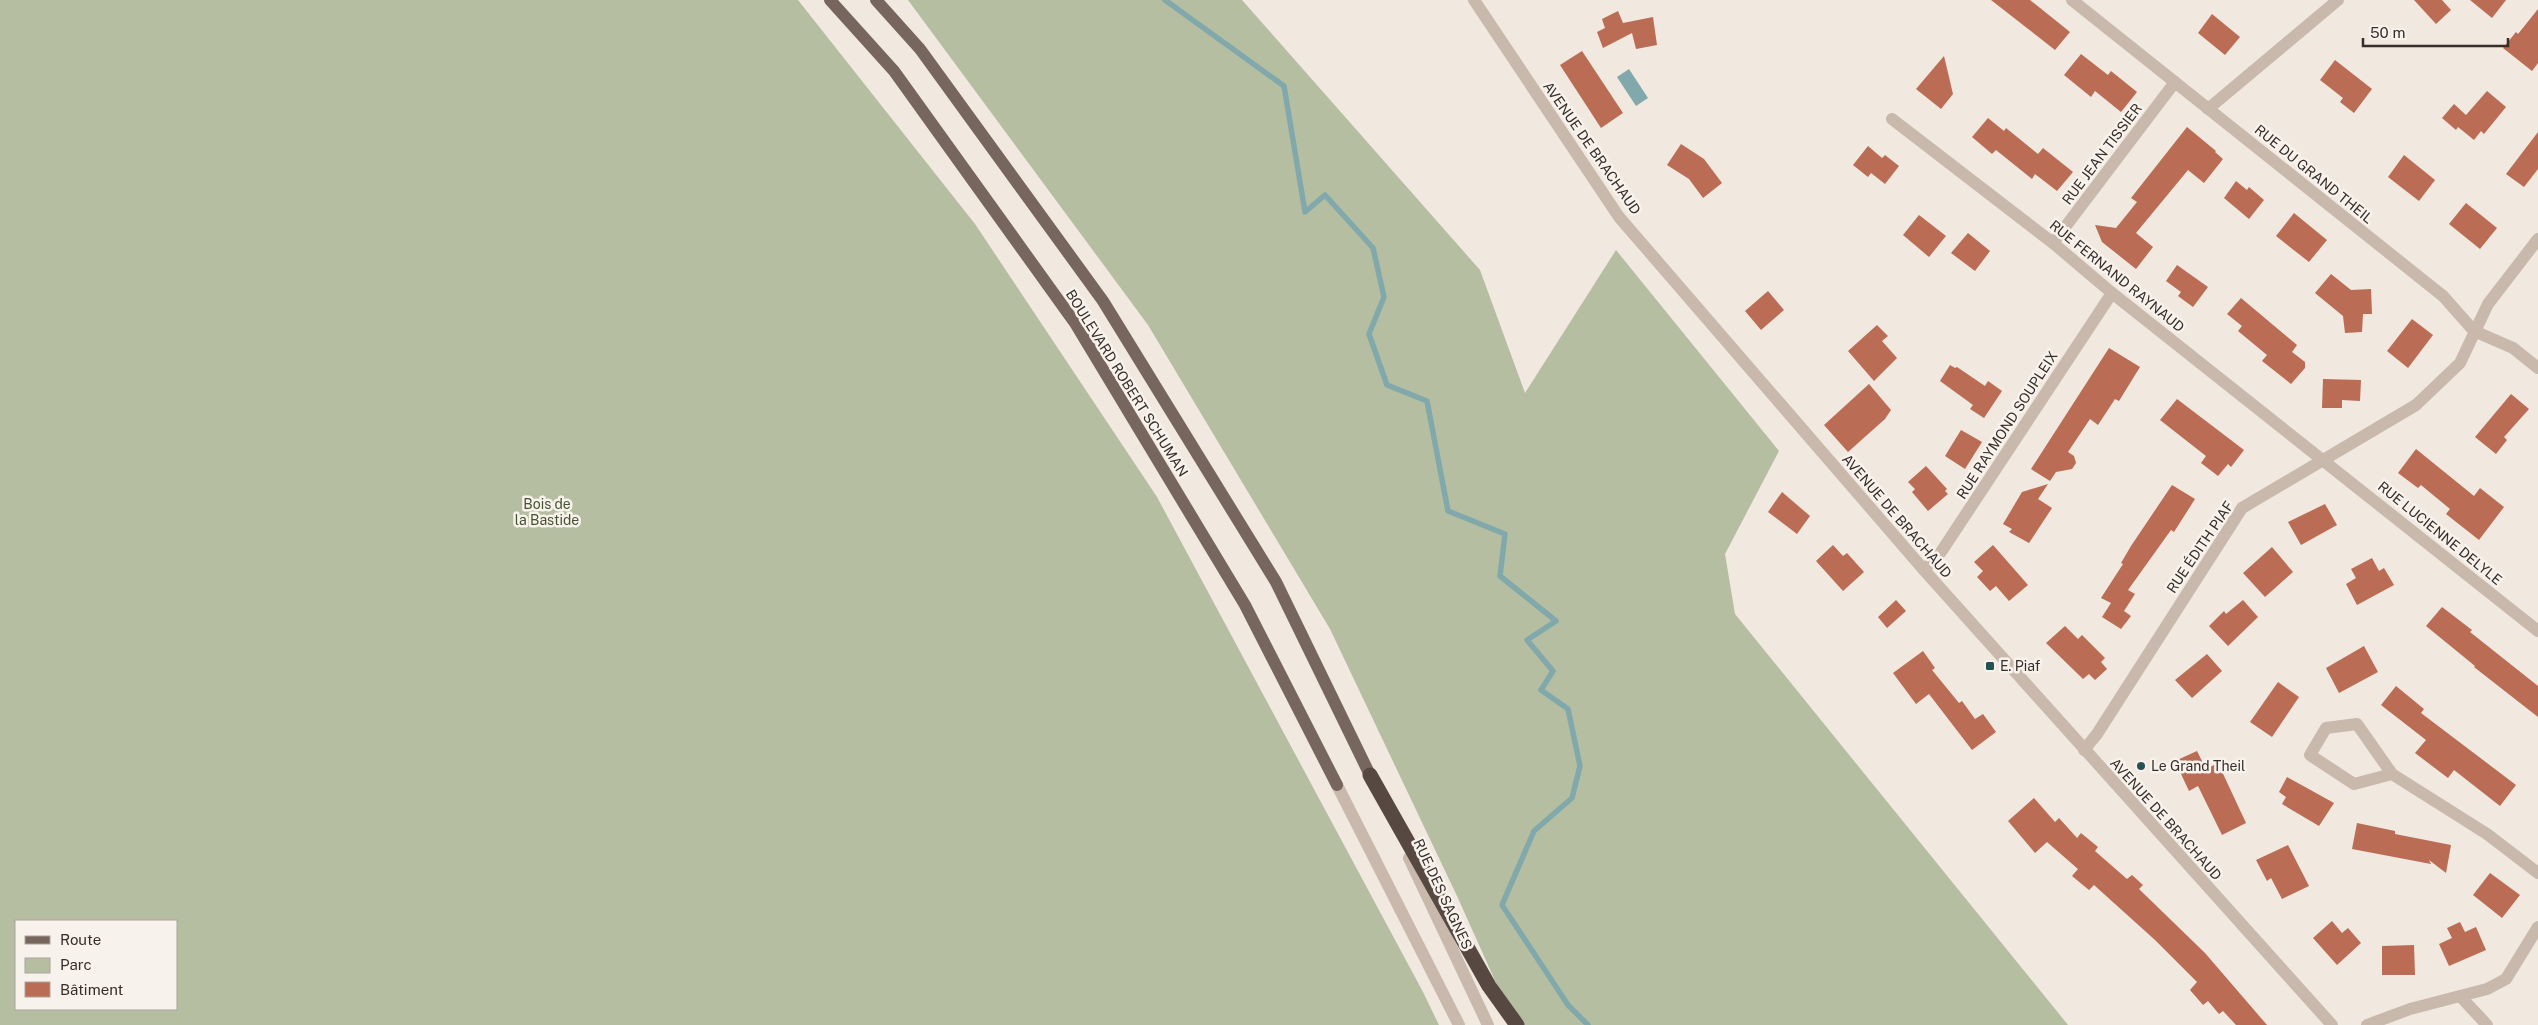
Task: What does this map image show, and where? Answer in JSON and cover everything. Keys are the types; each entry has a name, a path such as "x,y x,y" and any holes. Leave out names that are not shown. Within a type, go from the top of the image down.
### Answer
{"highway":[{"path":"1370,775 1489,986 1517,1025"}],"main road":[{"name":"BOULEVARD ROBERT SCHUMAN","path":"830,0 894,71 1075,323 1245,606 1337,785"},
{"name":"BOULEVARD ROBERT SCHUMAN","path":"876,0 920,49 1103,301 1276,582 1370,775"}],"street":[{"name":"AVENUE DE BRACHAUD","path":"1474,0 1619,217 1924,570 2332,1025"},
{"name":"RUE DU GRAND THEIL","path":"2072,0 2444,296 2474,331 2513,348 2538,368"},
{"path":"2208,109 2338,0"},
{"name":"RUE JEAN TISSIER","path":"2053,243 2175,82"},
{"name":"RUE FERNAND RAYNAUD","path":"1892,118 2053,243 2112,293 2323,458"},
{"name":"RUE ÉDITH PIAF","path":"2084,750 2103,724 2242,508 2323,458 2416,405 2460,363 2488,304 2538,239"},
{"name":"RUE RAYMOND SOUPLEIX","path":"1924,570 1941,552 2112,293"},
{"name":"RUE LUCIENNE DELYLE","path":"2323,458 2538,631"},
{"path":"2392,774 2354,784 2310,755 2326,728 2357,724 2392,774 2487,834 2538,873"},
{"name":"RUE DES SAGNES","path":"1370,775 1488,1025"},
{"path":"1337,785 1459,1025"},
{"path":"2367,1025 2410,1010 2487,989 2506,979 2538,927"},
{"path":"2460,996 2487,1025"}],"green space":[{"name":"Bois de la Bastide","path":"0,0 798,0 975,224 1157,497 1439,1025 0,1025"},
{"path":"908,0 1242,0 1480,270 1525,393 1616,250 1779,451 1725,554 1735,614 2068,1025 1515,1025 1457,896 1330,629 1148,325"}],"water":[{"path":"1629,69 1648,98 1636,106 1617,77"}],"building":[{"path":"1991,0 2030,0 2070,32 2055,50"},
{"path":"2414,0 2442,0 2451,10 2436,24"},
{"path":"2470,0 2506,0 2492,18"},
{"path":"2538,9 2538,63 2532,71 2503,48 2516,32 2518,34"},
{"path":"1618,11 1623,23 1653,17 1657,45 1636,49 1632,33 1603,48 1597,32 1605,28 1602,19"},
{"path":"2212,14 2240,37 2225,55 2198,33"},
{"path":"1582,51 1623,113 1601,128 1560,65"},
{"path":"2081,54 2108,75 2111,71 2137,92 2121,112 2095,91 2091,97 2064,75"},
{"path":"1944,56 1953,94 1941,109 1916,89"},
{"path":"2335,60 2372,89 2354,113 2340,102 2343,98 2320,80"},
{"path":"2487,91 2506,107 2484,134 2481,131 2474,140 2458,127 2456,130 2442,118 2454,104 2466,115"},
{"path":"1988,118 2004,131 2006,128 2038,154 2043,148 2073,172 2057,191 2035,174 2032,179 1996,150 1992,154 1972,137"},
{"path":"2187,127 2223,159 2204,183 2188,170 2136,233 2153,247 2136,269 2102,242 2095,225 2116,228 2137,202 2131,198"},
{"path":"2538,132 2538,169 2524,187 2506,174"},
{"path":"1681,144 1704,159 1722,183 1703,198 1689,179 1667,165"},
{"path":"1868,146 1882,158 1885,155 1899,166 1885,184 1871,173 1868,177 1853,165"},
{"path":"2404,155 2435,180 2419,201 2388,177"},
{"path":"2236,181 2247,190 2249,187 2264,200 2249,219 2224,198"},
{"path":"2466,203 2497,228 2480,249 2449,224"},
{"path":"2294,213 2327,240 2309,262 2276,236"},
{"path":"1919,215 1946,236 1929,257 1903,235"},
{"path":"1968,233 1990,251 1975,271 1951,253"},
{"path":"2177,265 2208,287 2193,307 2178,296 2181,292 2166,281"},
{"path":"2331,274 2351,290 2371,289 2372,314 2363,314 2362,332 2345,333 2343,316 2315,293"},
{"path":"1768,291 1784,310 1761,330 1745,311"},
{"path":"2241,298 2297,345 2292,352 2305,362 2305,368 2291,384 2262,361 2267,355 2238,331 2242,326 2227,314"},
{"path":"2412,319 2433,335 2408,368 2387,351"},
{"path":"1877,325 1888,336 1882,341 1897,358 1874,381 1848,351"},
{"path":"2109,348 2140,367 2119,401 2115,399 2098,425 2090,419 2068,452 2074,456 2076,463 2072,469 2056,472 2050,481 2031,469"},
{"path":"1950,365 1955,368 1957,367 1985,386 1988,381 2002,391 1984,418 1970,409 1973,405 1940,381"},
{"path":"2323,379 2361,380 2360,401 2342,400 2342,408 2322,408"},
{"path":"1869,384 1891,410 1885,419 1848,452 1824,425"},
{"path":"2511,394 2529,409 2504,437 2507,440 2496,454 2475,437"},
{"path":"2177,399 2244,450 2231,467 2228,464 2218,476 2201,463 2206,456 2160,420"},
{"path":"1961,430 1982,442 1965,469 1945,456"},
{"path":"2416,449 2474,496 2480,488 2504,507 2479,540 2446,514 2450,509 2421,485 2418,488 2398,473"},
{"path":"1926,466 1947,489 1945,491 1948,494 1928,511 1912,492 1915,489 1908,482"},
{"path":"2048,484 2038,499 2052,508 2029,543 2009,532 2012,529 2003,524 2022,492"},
{"path":"2172,485 2195,499 2174,532 2171,530 2128,590 2135,594 2124,611 2131,616 2121,629 2102,617 2111,603 2101,598 2123,564 2121,563 2131,546"},
{"path":"1782,492 1810,516 1797,534 1768,512"},
{"path":"2325,504 2337,525 2301,545 2288,522"},
{"path":"1833,545 1843,556 1847,553 1864,572 1843,591 1816,561"},
{"path":"1993,545 2028,585 2009,601 1996,586 1990,591 1977,577 1983,571 1974,562"},
{"path":"2272,547 2293,572 2265,597 2243,573"},
{"path":"2372,558 2379,571 2384,568 2394,585 2357,605 2346,584 2356,578 2351,569"},
{"path":"1896,600 1906,611 1887,628 1878,617"},
{"path":"2243,600 2258,617 2228,646 2209,626 2224,611 2226,614"},
{"path":"2442,607 2472,630 2470,632 2538,686 2538,717 2474,667 2426,626"},
{"path":"2065,626 2078,639 2082,635 2105,658 2101,662 2107,669 2095,680 2089,674 2083,679 2046,643"},
{"path":"2364,646 2378,672 2339,693 2326,668"},
{"path":"1923,651 1935,668 1932,670 1959,703 1962,701 1975,719 1983,714 1996,732 1972,750 1929,694 1916,704 1893,673"},
{"path":"2207,654 2222,671 2192,698 2175,680"},
{"path":"2278,682 2299,697 2272,737 2250,722"},
{"path":"2396,686 2424,709 2421,713 2516,785 2500,806 2454,770 2448,778 2415,753 2426,740 2381,705"},
{"path":"2197,751 2206,769 2218,763 2246,823 2222,835 2198,786 2189,791 2175,761"},
{"path":"2287,777 2334,803 2319,826 2282,804 2286,797 2279,792"},
{"path":"2034,798 2055,822 2059,818 2077,838 2081,833 2098,847 2095,851 2127,879 2132,875 2143,885 2139,889 2205,953 2267,1025 2236,1025 2223,1011 2219,1014 2208,1001 2203,1005 2190,990 2197,982 2155,940 2094,885 2089,890 2072,876 2078,869 2047,842 2035,853 2008,821"},
{"path":"2357,823 2395,831 2395,834 2451,845 2446,873 2429,860 2431,864 2352,849"},
{"path":"2288,845 2309,886 2282,899 2271,878 2267,881 2256,860"},
{"path":"2490,873 2520,895 2502,918 2473,895"},
{"path":"2332,921 2342,933 2348,928 2361,943 2337,965 2313,938"},
{"path":"2460,922 2465,932 2476,927 2486,950 2449,966 2439,944 2452,938 2447,928"},
{"path":"2414,945 2415,975 2382,975 2382,946"}],"waterway":[{"path":"1165,0 1284,86 1305,212 1325,195 1373,248 1384,297 1369,334 1387,385 1427,401 1448,511 1505,534 1500,576 1556,621 1527,640 1553,671 1541,690 1568,709 1580,766 1572,798 1534,831 1502,905 1568,1005 1588,1025"}],"place":[{"name":"E. Piaf","path":"1990,666"},
{"name":"Le Grand Theil","path":"2141,766"}]}
